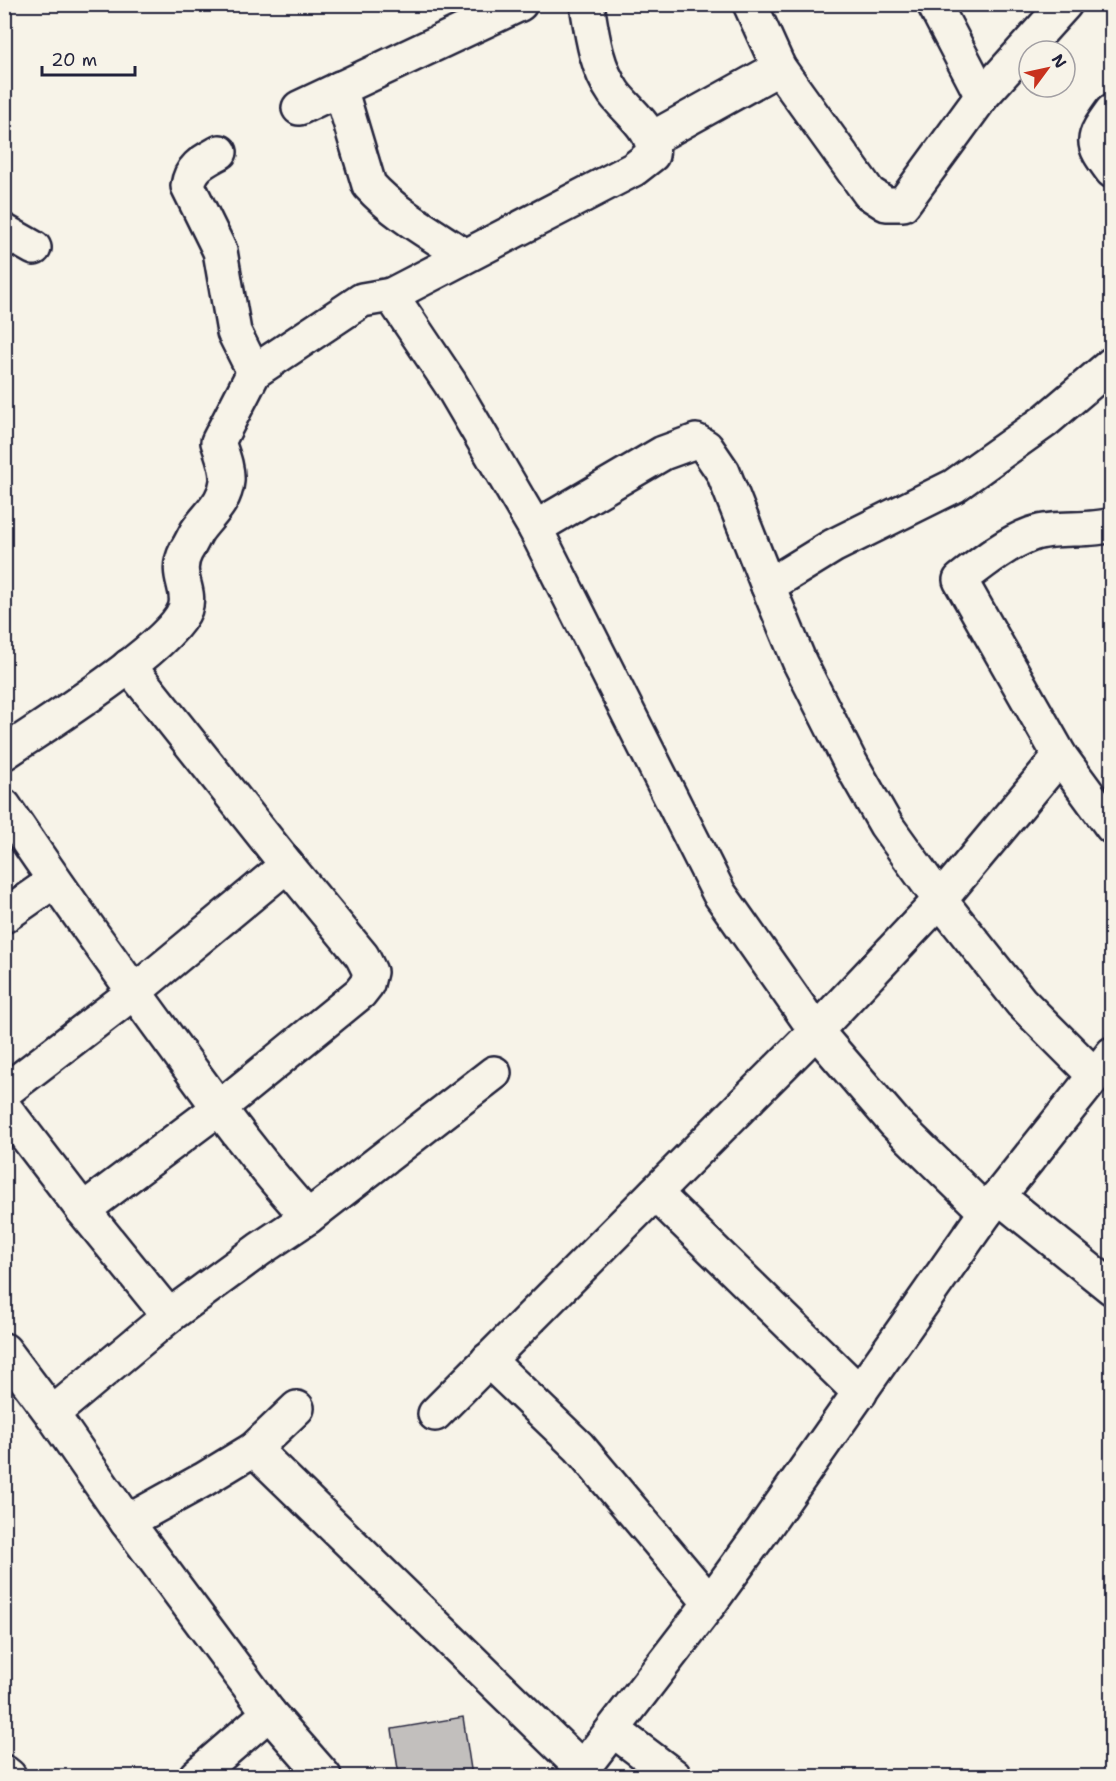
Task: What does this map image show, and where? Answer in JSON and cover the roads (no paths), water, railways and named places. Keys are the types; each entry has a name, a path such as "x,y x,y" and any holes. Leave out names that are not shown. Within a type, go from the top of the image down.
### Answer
{"street":[{"path":"299,108 520,4"},
{"path":"4,753 129,666 176,624 185,609 187,596 182,580 183,558 197,531 219,506 227,482 225,461 218,442 254,372 362,300 391,295 633,169 652,155 651,139 640,122 614,93 596,58 587,4"},
{"path":"750,4 779,68 869,193 886,204 903,204 982,96 1065,4"},
{"path":"934,4 982,96"},
{"path":"651,139 779,68"},
{"path":"340,88 369,184 378,195 403,215 465,256"},
{"path":"1112,111 1095,134 1096,147 1112,171"},
{"path":"220,152 198,164 189,175 188,186 220,251 234,332 254,372"},
{"path":"4,231 34,248"},
{"path":"391,295 450,383 535,528 719,893 816,1031 895,1123 992,1204 1112,1288"},
{"path":"768,586 833,546 954,486 1045,421 1112,364"},
{"path":"254,1449 580,1773 710,1603 992,1204 1103,1064 1021,1002 940,900 886,825 850,762 800,663 723,472 706,447 696,441 663,453 535,528"},
{"path":"1112,525 1033,534 991,556 960,580 1060,756 1112,827"},
{"path":"83,1210 219,1108 341,1010 367,984 370,972 362,956 129,666"},
{"path":"435,1414 816,1031 940,900 1060,756"},
{"path":"4,806 54,881 219,1108 276,1182 308,1217"},
{"path":"4,1092 134,992 287,865"},
{"path":"4,916 54,881"},
{"path":"52,1414 169,1316 308,1217 494,1073"},
{"path":"4,1107 83,1210 169,1316"},
{"path":"655,1193 860,1393"},
{"path":"4,1350 52,1414 127,1522 269,1713 324,1776"},
{"path":"488,1360 579,1447 710,1603"},
{"path":"127,1522 254,1449 297,1408"},
{"path":"196,1776 269,1713"},
{"path":"613,1730 674,1776"},
{"path":"4,1772 9,1776"}]}
